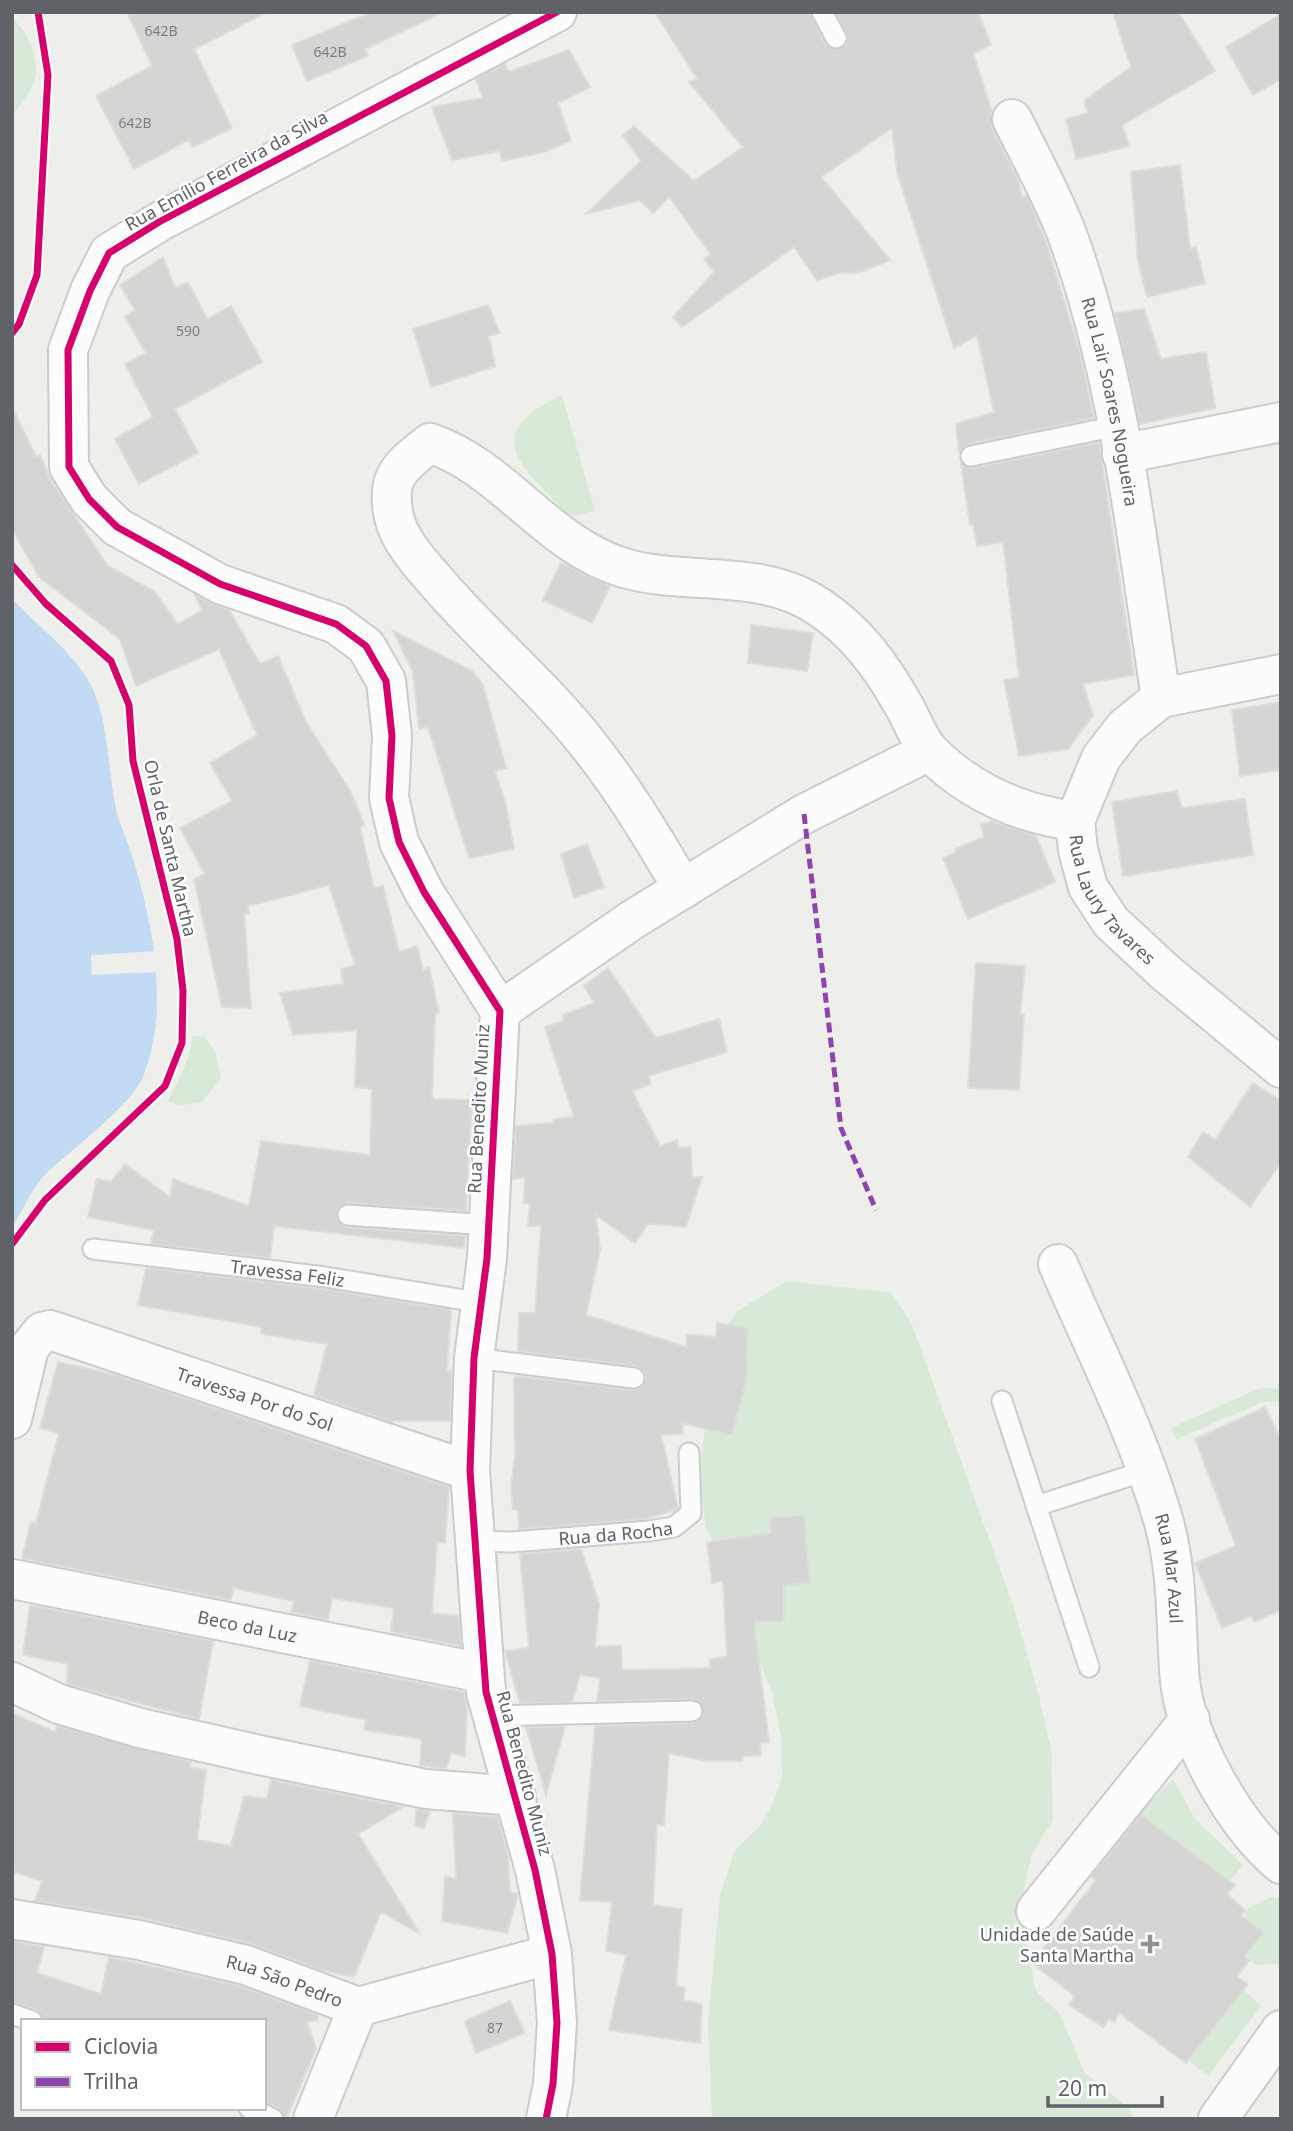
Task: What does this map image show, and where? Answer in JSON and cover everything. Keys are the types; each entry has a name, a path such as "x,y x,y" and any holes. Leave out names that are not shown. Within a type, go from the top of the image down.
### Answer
{"street":[{"name":"Rua Emílio Ferreira da Silva","path":"69,467 68,350 90,290 109,253 490,26 557,12"},
{"name":"Rua Lair Soares Nogueira","path":"1012,119 1066,233 1092,312 1119,440 1161,698"},
{"path":"1119,440 1281,422"},
{"path":"683,890 636,808 582,737 452,600 411,552 394,519 392,492 397,468 430,443 453,451 477,467 578,548 624,568 679,577 726,579 776,589 817,605 855,633 893,687 929,751 982,792 1015,809 1075,821"},
{"name":"Rua Benedito Muniz","path":"69,467 89,499 117,527 220,584 336,624 366,646 386,681 392,736 389,799 399,842 424,892 500,1012 483,1303 474,1358 470,1471 483,1673 491,1716 536,1870 552,1954 557,2023 553,2084 546,2119"},
{"path":"1161,698 1281,674"},
{"name":"Rua Laury Tavares","path":"1161,698 1125,727 1101,758 1075,821 1078,850 1088,887 1111,922 1166,973 1281,1068"},
{"path":"500,1012 632,920 804,814 929,751"},
{"name":"Rua Mar Azul","path":"1058,1264 1148,1470 1173,1554 1180,1683 1190,1719 1210,1770 1259,1846 1281,1864"},
{"name":"Travessa Por do Sol","path":"12,1419 29,1348 42,1332 71,1335 182,1377 470,1471"},
{"name":"Beco da Luz","path":"12,1579 483,1673"},
{"path":"12,1682 59,1704 140,1728 426,1789 516,1796"},
{"path":"1036,1911 1190,1719"},
{"name":"Rua São Pedro","path":"12,1919 139,1940 246,1965 358,2007 552,1954"},
{"path":"313,2119 358,2007"},
{"path":"1218,2119 1281,2030"}],"lane":[{"path":"822,12 835,38"},
{"path":"971,456 1119,440"},
{"path":"348,1215 488,1226"},
{"name":"Travessa Feliz","path":"93,1250 326,1277 483,1303"},
{"path":"474,1358 634,1378"},
{"path":"1002,1401 1089,1667"},
{"name":"Rua da Rocha","path":"474,1541 555,1539 674,1527 691,1513 689,1453"},
{"path":"1036,1506 1148,1470"},
{"path":"491,1716 692,1711"},
{"path":"253,2110 273,2119"}],"green space":[{"path":"12,19 21,27 29,42 35,58 36,74 23,102 12,115"},
{"path":"562,395 595,511 570,517 525,468 516,453 514,439 520,425 535,410"},
{"path":"192,1035 204,1037 215,1051 221,1079 201,1103 179,1105 168,1102 187,1062"},
{"path":"787,1281 890,1292 911,1322 1013,1605 1051,1750 1053,1820 1031,1856 1020,1910 1036,1991 1060,2014 1084,2072 1130,2109 1133,2119 712,2119 708,2022 720,1895 735,1850 760,1826 775,1799 782,1776 781,1738 773,1695 706,1527 701,1495 701,1457 718,1339 737,1311"},
{"path":"1260,1388 1281,1389 1281,1401 1263,1402 1177,1439 1171,1428"},
{"path":"1173,1779 1195,1819 1243,1865 1230,1881 1161,1833 1110,1869 1094,1856"},
{"path":"1271,1897 1281,1899 1281,1964 1257,1965 1249,1960 1245,1910"},
{"path":"1244,1990 1261,2006 1208,2076 1188,2060"}],"water":[{"path":"12,599 72,658 95,694 104,725 116,810 145,904 157,992 151,1049 143,1077 137,1087 102,1124 47,1173 30,1195 12,1228"}],"pier":[{"path":"158,951 158,972 92,975 91,955"}],"building":[{"path":"127,12 268,12 194,49 232,128 193,147 189,140 134,169 96,96 152,66"},
{"path":"372,12 443,12 365,49 368,56 307,81 292,45"},
{"path":"655,12 810,12 825,44 836,50 846,45 848,38 836,12 978,12 991,45 973,53 992,113 992,128 1018,179 1022,197 1027,196 1046,242 1080,353 1094,418 969,444 959,452 956,424 994,412 977,335 954,348 897,172 892,128 821,177 890,260 861,272 839,273 817,280 794,247 682,327 673,317 714,272 704,259 711,254 669,197 653,213 640,200 586,214 641,161 623,136 634,126 694,181 743,147 689,82 697,79"},
{"path":"1113,12 1178,12 1215,71 1122,125 1129,146 1076,159 1066,119 1088,113 1084,101 1131,67"},
{"path":"1281,14 1281,79 1253,95 1226,47"},
{"path":"569,50 590,87 558,103 571,141 544,152 502,161 500,151 452,160 432,107 483,98 476,79 505,64 509,72"},
{"path":"1180,165 1190,249 1196,247 1205,283 1147,297 1138,261 1131,172"},
{"path":"163,257 175,288 188,282 207,319 231,306 262,362 175,409 198,453 139,484 115,439 153,417 125,364 146,353 125,317 135,310 120,285"},
{"path":"488,305 500,333 489,336 495,366 431,387 413,329"},
{"path":"1144,309 1161,359 1206,352 1215,408 1140,424 1115,313"},
{"path":"12,407 36,457 40,455 50,479 108,566 154,591 178,624 202,610 195,595 230,611 260,664 278,656 306,722 352,794 364,825 360,827 374,888 383,886 399,952 417,946 423,970 429,967 439,1013 435,1014 432,1099 472,1100 466,1211 349,1203 338,1208 337,1220 347,1227 465,1236 464,1248 274,1226 270,1258 151,1244 154,1230 88,1217 97,1179 111,1182 125,1164 170,1197 173,1179 249,1206 261,1141 370,1155 372,1089 355,1087 357,1030 293,1035 280,993 343,984 341,969 355,965 329,885 248,906 249,913 244,914 251,1008 222,1007 194,879 205,874 180,828 232,801 210,763 257,735 219,649 136,686 120,639 39,577 12,529"},
{"path":"1099,442 1134,675 1083,684 1093,715 1068,749 1019,756 1004,680 1019,678 1003,542 977,546 973,524 970,525 961,463 973,468"},
{"path":"561,563 610,586 592,623 543,600"},
{"path":"751,625 813,633 807,671 748,663"},
{"path":"393,631 472,671 483,685 506,768 495,771 506,805 514,849 469,858 428,727 419,729 413,672"},
{"path":"1281,702 1281,770 1240,776 1232,710"},
{"path":"1177,791 1182,808 1245,799 1253,855 1123,876 1112,802"},
{"path":"992,821 1036,836 1055,882 968,919 943,858 956,852 955,849 984,837 981,825"},
{"path":"587,844 604,887 574,898 561,854"},
{"path":"976,963 1025,966 1020,1014 1024,1015 1019,1090 968,1088"},
{"path":"608,968 656,1038 719,1019 727,1052 648,1076 651,1084 632,1091 660,1146 677,1140 679,1148 691,1147 692,1177 702,1177 686,1227 648,1224 635,1243 596,1215 600,1250 586,1315 686,1347 687,1334 716,1337 717,1323 748,1328 746,1381 732,1435 682,1423 683,1434 661,1435 678,1508 675,1510 645,1519 519,1529 518,1510 513,1509 511,1487 515,1455 514,1379 517,1376 632,1390 639,1389 646,1380 645,1373 636,1366 518,1351 519,1313 535,1313 541,1226 528,1226 530,1204 524,1203 525,1177 513,1179 516,1126 552,1123 554,1119 574,1117 545,1027 564,1021 563,1015 594,1003 584,986"},
{"path":"1253,1083 1281,1101 1281,1162 1250,1207 1188,1157 1203,1132 1215,1140"},
{"path":"146,1268 323,1289 451,1310 447,1370 452,1371 450,1421 389,1421 314,1395 327,1344 261,1334 262,1327 138,1305"},
{"path":"58,1362 116,1375 449,1487 445,1543 437,1542 432,1613 459,1616 461,1646 391,1632 394,1608 332,1598 328,1620 291,1612 294,1601 233,1588 231,1600 22,1559 31,1522 36,1523 59,1433 40,1428"},
{"path":"1265,1407 1281,1440 1281,1610 1254,1622 1251,1616 1222,1628 1195,1563 1236,1546 1195,1439"},
{"path":"804,1515 810,1583 784,1585 784,1621 754,1622 769,1742 760,1743 761,1755 744,1756 742,1761 706,1761 669,1753 664,1825 657,1825 653,1905 682,1909 676,1986 685,1988 683,2000 702,2004 700,2043 609,2030 626,1955 606,1951 612,1902 580,1900 595,1726 692,1723 702,1717 704,1710 698,1701 692,1699 597,1701 600,1678 580,1675 572,1702 520,1703 505,1651 529,1648 520,1554 581,1549 599,1604 595,1647 621,1645 622,1670 711,1668 709,1659 727,1657 723,1581 712,1583 707,1542 771,1533 770,1518"},
{"path":"30,1605 213,1641 199,1719 67,1684 68,1664 23,1655"},
{"path":"310,1661 464,1692 467,1704 465,1756 451,1753 446,1769 420,1765 422,1739 364,1730 366,1720 300,1706"},
{"path":"12,1713 55,1732 57,1726 191,1762 190,1767 206,1770 197,1840 231,1846 244,1796 267,1799 271,1780 403,1807 358,1834 420,1934 381,1912 354,1977 321,1970 251,1944 143,1918 35,1901 42,1881 12,1871"},
{"path":"565,1726 546,1795 526,1727"},
{"path":"416,1809 430,1811 424,1828 415,1826"},
{"path":"453,1813 498,1817 508,1856 510,1892 518,1894 507,1933 442,1921 445,1876 456,1879"},
{"name":"Unidade de Saúde Santa Martha","path":"1141,1815 1235,1885 1227,1894 1245,1910 1241,1916 1264,1932 1245,1956 1249,1960 1237,1977 1248,1984 1186,2063 1119,2013 1114,2022 1109,2019 1103,2027 1069,2005 1075,1996 1032,1963 1096,1880 1091,1877"},
{"path":"12,1941 44,1947 37,1973 101,1994 109,1957 240,1986 318,2015 317,2021 307,2021 316,2049 286,2119 279,2108 266,2103 266,2019 43,2019 37,2010 12,2002"},
{"path":"510,2001 525,2033 476,2053 465,2021"}],"marked path":[{"path":"804,814 841,1128 876,1210"}],"cycle path":[{"path":"12,333 19,324 37,275 48,75 38,12"},
{"path":"546,2119 553,2084 557,2023 552,1954 535,1870 486,1692 470,1471 474,1358 487,1258 500,1011 424,892 399,842 389,798 392,736 386,681 366,646 336,624 220,584 117,527 89,499 69,467 68,350 90,291 109,253 159,222 557,12"},
{"name":"Orla de Santa Martha","path":"12,565 46,604 111,661 129,705 133,761 177,939 183,991 182,1043 165,1086 45,1200 12,1244"}],"place":[{"name":"Unidade de Saúde Santa Martha","path":"1150,1944"}]}
